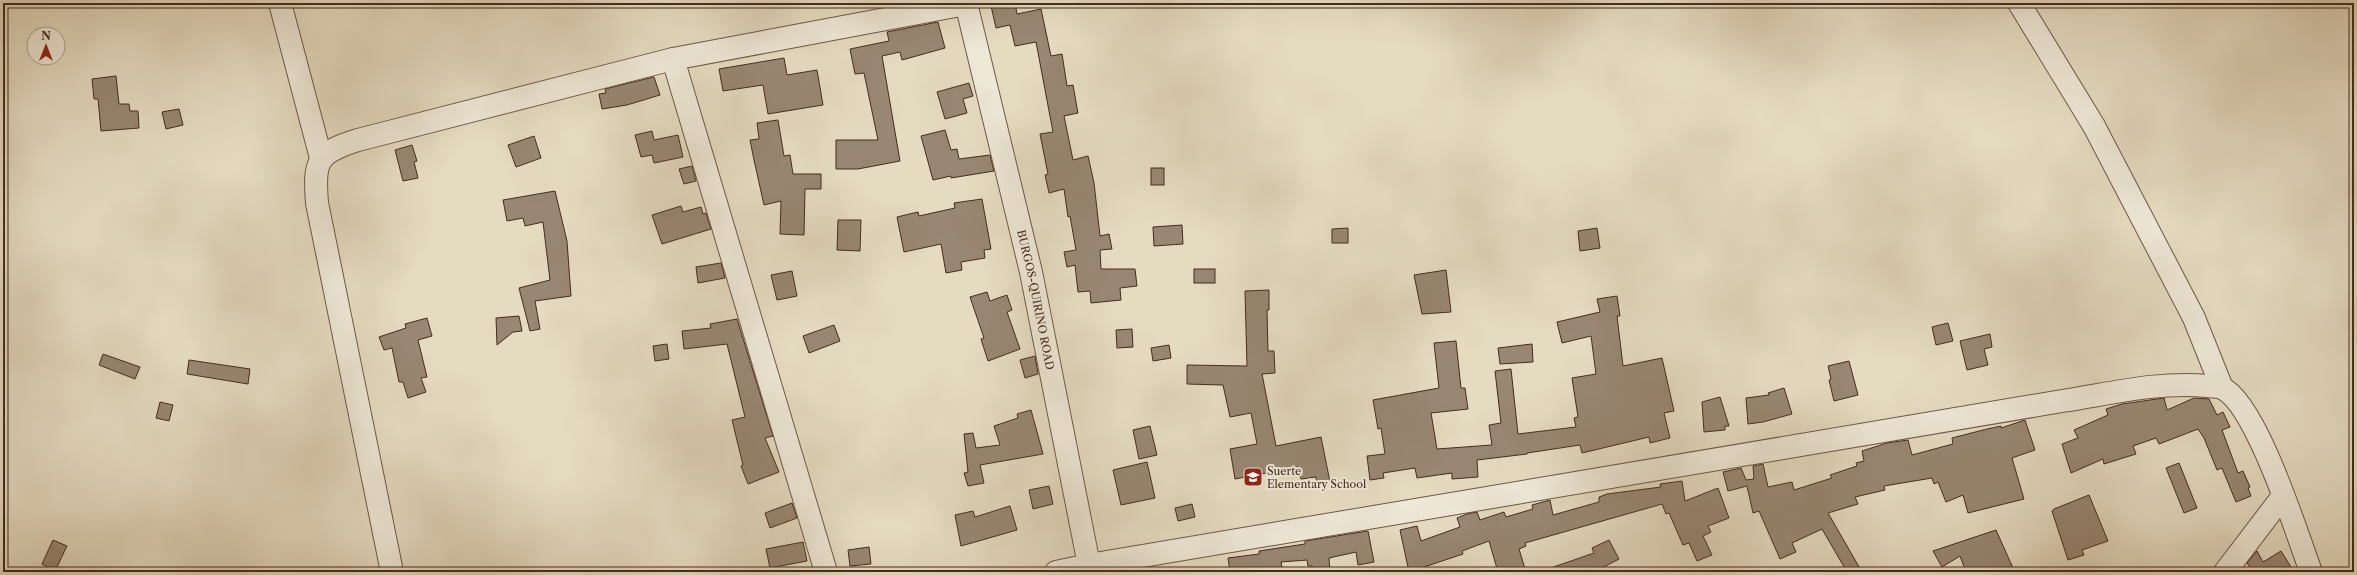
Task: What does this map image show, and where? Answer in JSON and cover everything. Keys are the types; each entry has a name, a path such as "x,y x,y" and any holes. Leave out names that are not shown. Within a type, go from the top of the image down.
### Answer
{"street":[{"path":"280,3 321,158"},
{"path":"2019,3 2094,126 2194,318 2222,388 2235,399 2252,422 2283,496 2311,572"},
{"path":"392,572 317,204 315,175 321,158 334,147 673,59 966,4"},
{"name":"BURGOS-QUIRINO ROAD","path":"966,4 1031,272 1089,565"},
{"path":"673,59 826,572"},
{"path":"1056,572 1089,565 2062,401 2152,388 2192,385 2222,388"},
{"path":"2225,572 2283,496"}],"building":[{"path":"1003,3 1015,3 1017,14 1041,9 1051,56 1062,54 1067,86 1073,85 1078,113 1064,116 1073,160 1088,156 1094,183 1100,236 1109,234 1112,249 1100,250 1101,269 1135,269 1137,286 1120,288 1121,300 1091,303 1090,291 1078,292 1075,265 1067,267 1064,252 1076,250 1070,216 1068,217 1064,189 1049,193 1045,175 1048,174 1040,134 1053,132 1036,42 1015,46 1010,25 996,28 991,6"},
{"path":"938,22 945,48 902,60 900,52 882,56 900,161 858,169 836,169 836,140 878,140 864,73 855,74 850,49 889,41 887,32"},
{"path":"784,58 787,75 817,70 823,105 768,114 763,85 723,91 719,69"},
{"path":"116,76 119,104 129,104 130,111 138,111 139,128 101,131 98,99 94,99 92,79"},
{"path":"654,77 660,95 627,105 602,109 599,94 606,93 605,89"},
{"path":"969,83 973,96 963,99 967,113 945,119 937,92"},
{"path":"179,109 183,125 166,129 162,112"},
{"path":"778,120 784,156 790,155 793,174 821,174 821,189 805,189 804,235 780,234 781,201 764,205 750,140 759,139 757,123"},
{"path":"945,130 951,150 957,149 959,159 990,155 994,171 951,178 951,176 933,180 921,136"},
{"path":"652,131 654,140 678,135 683,157 654,163 652,155 641,157 635,135"},
{"path":"534,136 541,158 516,167 508,145"},
{"path":"412,145 417,161 414,162 418,178 403,181 395,150"},
{"path":"692,166 696,181 684,184 679,169"},
{"path":"1151,168 1164,168 1164,185 1151,185"},
{"path":"555,191 567,241 571,296 535,301 540,329 530,331 519,288 550,280 543,222 525,226 523,218 507,221 503,200"},
{"path":"982,199 991,249 984,250 985,258 961,262 962,270 946,273 941,244 904,252 897,217 918,212 919,216 955,208 954,203"},
{"path":"681,206 683,212 701,207 703,214 706,213 711,229 662,244 652,215"},
{"path":"838,220 861,220 860,251 837,250"},
{"path":"1182,225 1183,244 1154,246 1153,227"},
{"path":"1348,228 1348,243 1332,243 1332,229"},
{"path":"1597,228 1600,248 1580,251 1578,231"},
{"path":"721,263 725,278 698,283 696,267"},
{"path":"1194,269 1215,269 1215,283 1194,283"},
{"path":"1446,270 1451,312 1422,314 1414,275"},
{"path":"792,271 797,296 777,300 771,275"},
{"path":"1269,290 1269,310 1267,310 1268,351 1274,351 1275,373 1262,374 1276,446 1321,437 1330,482 1317,484 1316,477 1301,479 1298,467 1235,479 1230,449 1257,444 1251,413 1230,417 1223,385 1187,384 1187,365 1247,366 1245,291"},
{"path":"987,292 990,301 1007,295 1012,310 1007,312 1020,349 988,361 981,339 984,338 970,297"},
{"path":"1617,296 1620,316 1617,316 1623,366 1662,358 1674,411 1664,413 1670,438 1650,443 1649,437 1582,453 1580,445 1527,454 1477,460 1478,477 1452,479 1452,473 1417,478 1415,468 1383,473 1384,478 1370,480 1367,456 1385,454 1381,428 1378,429 1373,400 1439,388 1434,343 1456,341 1461,388 1465,388 1468,409 1431,413 1437,449 1492,445 1489,425 1501,423 1495,371 1511,369 1518,434 1576,427 1574,418 1578,417 1572,378 1596,374 1591,336 1562,343 1557,322 1600,312 1597,299"},
{"path":"519,316 522,331 513,332 497,345 496,318"},
{"path":"427,318 432,336 418,340 427,377 421,378 426,392 408,398 403,382 399,382 392,348 384,350 379,337 406,328 405,324"},
{"path":"737,319 773,436 765,438 779,472 748,484 741,466 743,465 732,420 745,417 727,344 684,349 682,331 711,328 710,324"},
{"path":"1948,323 1953,341 1936,345 1932,327"},
{"path":"834,325 840,341 809,353 803,336"},
{"path":"1132,329 1133,347 1117,348 1116,330"},
{"path":"1990,334 1992,347 1984,349 1988,365 1967,370 1960,341"},
{"path":"667,344 669,359 655,361 653,346"},
{"path":"1532,344 1533,362 1500,364 1498,348"},
{"path":"1169,345 1171,358 1153,361 1151,348"},
{"path":"103,354 140,367 135,379 99,365"},
{"path":"1035,356 1038,374 1025,378 1020,360"},
{"path":"189,360 250,369 248,384 187,374"},
{"path":"1849,361 1858,395 1834,401 1829,380 1831,379 1828,366"},
{"path":"1784,388 1792,414 1763,422 1748,424 1746,398 1769,395 1768,393"},
{"path":"1720,397 1729,426 1725,426 1725,430 1704,432 1702,402"},
{"path":"2164,398 2167,410 2194,398 2209,399 2217,415 2223,412 2230,427 2222,430 2238,473 2243,471 2250,487 2248,488 2251,496 2236,502 2222,468 2217,470 2204,438 2198,429 2159,444 2156,438 2133,446 2136,454 2104,464 2103,459 2071,473 2062,444 2078,438 2074,430 2108,415 2106,409 2122,404"},
{"path":"160,402 173,405 169,421 156,418"},
{"path":"1031,410 1043,454 980,465 984,483 968,486 964,473 968,472 964,434 973,433 976,448 1000,445 994,426 1018,418 1017,414"},
{"path":"2025,420 2035,450 2012,458 2024,499 1968,513 1963,495 1946,502 1938,482 1934,484 1932,478 1884,486 1885,490 1855,497 1858,504 1828,513 1862,572 1847,572 1822,529 1792,543 1796,552 1780,559 1759,511 1753,513 1747,486 1728,491 1723,472 1741,468 1746,480 1754,479 1753,466 1763,464 1768,487 1792,482 1794,490 1832,478 1830,475 1857,466 1856,463 1864,461 1862,451 1887,443 1908,440 1912,455 1953,444 1952,438 2001,426 2001,428"},
{"path":"1150,426 1157,455 1139,459 1133,430"},
{"path":"1147,462 1155,498 1121,505 1113,470"},
{"path":"2179,463 2197,508 2184,513 2166,468"},
{"path":"1682,481 1685,501 1718,488 1729,518 1708,526 1711,532 1703,536 1712,555 1697,561 1689,543 1683,545 1669,513 1666,514 1662,504 1525,543 1526,546 1519,549 1526,572 1498,572 1489,541 1462,551 1463,554 1409,572 1400,530 1417,526 1421,541 1460,527 1457,518 1467,514 1477,512 1480,520 1504,512 1506,517 1533,509 1532,505 1550,500 1553,515 1599,502 1599,497 1607,494 1661,487 1660,484"},
{"path":"1049,486 1053,504 1033,509 1029,490"},
{"path":"2089,495 2108,541 2082,550 2084,555 2068,560 2052,511"},
{"path":"792,503 797,518 770,528 765,513"},
{"path":"1192,504 1195,517 1178,521 1175,508"},
{"path":"1010,506 1017,530 961,546 955,515 973,511 975,517"},
{"path":"1996,530 2013,568 2004,572 1997,572 1995,567 1982,572 1966,572 1960,556 1942,567 1933,551"},
{"path":"1368,531 1374,562 1358,565 1356,552 1329,558 1330,571 1313,572 1312,566 1308,566 1307,560 1281,562 1283,572 1230,572 1228,558 1259,554 1259,551 1305,544 1305,541"},
{"path":"53,540 67,546 55,571 42,564"},
{"path":"1609,540 1619,559 1594,572 1546,572 1545,570 1594,553 1592,548"},
{"path":"803,542 807,561 770,568 766,549"},
{"path":"869,547 871,564 850,566 848,550"},
{"path":"2257,551 2263,562 2281,551 2291,567 2283,572 2248,572 2252,570 2247,563"}],"place":[{"name":"Suerte Elementary School","path":"1253,477"}]}
